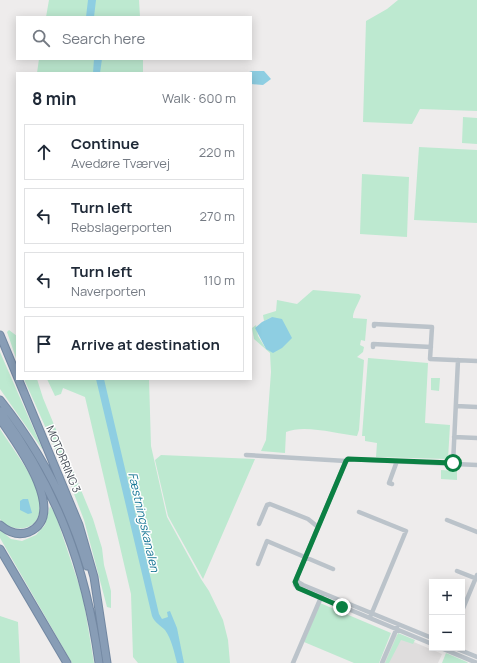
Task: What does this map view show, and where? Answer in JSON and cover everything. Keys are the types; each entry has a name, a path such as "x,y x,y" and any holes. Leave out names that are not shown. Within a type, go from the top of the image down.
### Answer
{"highway":[{"name":"MOTORRING 3","path":"0,335 16,373"},
{"name":"MOTORRING 3","path":"19,380 79,525 94,577 96,595"},
{"path":"0,400 32,445 61,499 73,526 96,595 107,663"},
{"path":"0,411 28,450 43,477 67,530 87,594 99,663"},
{"path":"0,419 36,478 44,507 42,520 38,526 27,533 10,532 0,526"},
{"path":"0,549 67,663"}],"street":[{"path":"374,326 374,324 432,327 430,359 477,361"},
{"path":"373,347 373,344 431,347"},
{"path":"453,464 458,360"},
{"path":"456,406 477,407"},
{"path":"454,437 477,438"},
{"path":"246,455 346,461 348,459 477,465"},
{"path":"346,461 296,577 299,583 321,595 397,627 429,643"},
{"path":"392,484 389,483 397,461"},
{"path":"259,524 267,506 270,504 308,520 318,526"},
{"path":"359,512 406,531 371,616"},
{"path":"447,520 477,532"},
{"path":"258,564 267,541 332,569"},
{"path":"457,571 477,578 465,604"},
{"path":"293,663 321,595"},
{"path":"397,627 429,637"},
{"path":"382,663 397,627"},
{"path":"449,651 474,660"},
{"path":"459,651 474,660"}],"shaded area":[{"path":"395,634 429,648 429,651 435,651 442,654 438,663 383,663"}],"green space":[{"path":"49,0 139,0 140,16 46,16"},
{"path":"398,0 477,0 477,111 420,109 412,124 363,122 366,21 387,9"},
{"path":"39,60 143,60 143,72 37,72"},
{"path":"463,117 477,118 477,144 462,143"},
{"path":"419,147 477,150 477,223 414,220"},
{"path":"362,174 409,177 407,237 360,234"},
{"path":"313,290 359,294 361,296 353,316 353,318 367,319 365,341 361,340 360,345 364,347 363,352 357,357 364,360 359,430 357,436 311,429 293,430 286,432 285,453 261,451 266,440 271,372 270,353 254,339 252,328 256,325 258,336 266,349 272,317 264,321 263,315 276,311 277,300 297,304"},
{"path":"9,330 16,335 16,358 7,332"},
{"path":"0,352 42,448 42,449 0,389"},
{"path":"368,358 428,363 425,423 450,425 448,459 376,457 377,443 365,441 365,436 362,436"},
{"path":"431,378 440,378 439,391 431,390"},
{"path":"24,380 37,380 43,398 93,519 102,548 104,565 111,591 111,608 107,607 84,520 68,478"},
{"path":"47,380 149,380 151,446 167,517 209,591 223,620 228,640 230,663 138,663 133,657 131,594 85,397 63,388 61,394 55,396"},
{"path":"0,429 25,467 37,490 40,507 39,514 35,522 25,528 14,528 4,523 0,519"},
{"path":"161,455 255,459 203,579 168,516 155,460"},
{"path":"441,470 457,471 457,480 441,479"},
{"path":"50,506 55,513 83,597 94,663 72,663 0,538 0,530 11,539 22,541 36,535 45,525"},
{"path":"320,603 391,633 379,663 354,663 304,642"},
{"path":"0,616 18,622 20,663 0,663"},
{"path":"398,633 415,640 413,644 401,640 389,663 385,663"},
{"path":"446,653 467,662 468,663 442,663"}],"water":[{"path":"88,0 96,0 94,16 86,16"},
{"path":"94,60 102,60 100,72 93,72"},
{"path":"264,71 271,79 263,85 252,84 252,72 249,72"},
{"path":"272,317 282,319 292,338 282,348 273,353 266,349 255,328 262,322"},
{"path":"96,380 104,380 159,614 162,619 168,617 167,612 170,611 177,628 184,663 177,663 165,630 152,616"},
{"path":"23,499 28,499 32,513 28,514 20,510 20,501"}],"route":[{"path":"342,607 298,588 295,585 295,581 346,461 348,459 436,464 453,463"}],"water label":[{"name":"Fæstningskanalen","path":"144,522"}]}
